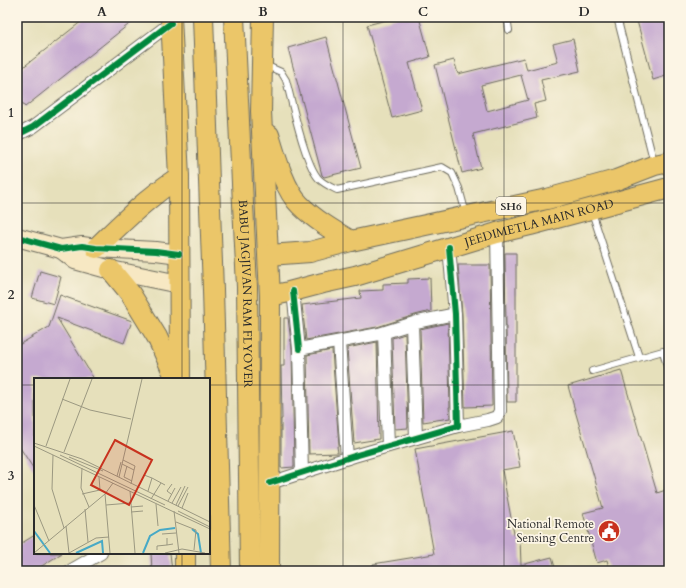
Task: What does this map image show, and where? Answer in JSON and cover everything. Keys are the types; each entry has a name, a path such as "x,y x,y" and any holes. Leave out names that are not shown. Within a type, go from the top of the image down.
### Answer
{"main road":[{"path":"203,17 221,571"},
{"name":"BABU JAGJIVAN RAM FLYOVER","path":"234,17 247,287 250,571"},
{"path":"263,17 261,111 270,296 269,571"},
{"path":"171,20 179,178 180,378"},
{"path":"261,111 279,166 299,205 330,228 351,241"},
{"name":"JEEDIMETLA MAIN ROAD","path":"269,255 310,252 351,241 547,199 616,180 662,164"},
{"path":"96,248 131,214 160,190 179,178"},
{"name":"JEEDIMETLA MAIN ROAD","path":"270,296 354,276 497,233 669,188"},
{"path":"111,270 130,294 157,337 176,378"},
{"path":"185,554 186,571"}],"street":[{"path":"17,135 33,127 171,20"},
{"path":"270,483 388,446 458,426 497,417 500,411 497,233"},
{"path":"17,237 61,249 75,260 111,270 179,284"},
{"path":"61,249 82,246 179,254"},
{"path":"449,247 454,314 458,426"},
{"path":"293,291 299,349 302,474"},
{"path":"299,349 384,333 412,324 454,314"},
{"path":"412,324 416,438"},
{"path":"384,333 388,446"},
{"path":"339,342 347,458"},
{"path":"70,571 99,554"}],"lane":[{"path":"507,17 509,30"},
{"path":"617,17 662,164"},
{"path":"262,63 281,72 286,80 309,161 318,178 328,186 337,190 442,167 452,173 459,188 467,216"},
{"path":"591,209 639,357"},
{"path":"592,371 666,350 669,374"}],"building":[{"path":"87,17 138,17 25,107 17,97 17,72"},
{"path":"398,17 419,17 430,57 409,63 422,110 392,118 367,25"},
{"path":"636,17 669,17 669,75 653,80"},
{"path":"326,37 361,168 324,177 322,175 288,48"},
{"path":"573,39 580,71 541,80 546,101 534,104 537,118 473,134 481,168 462,173 435,65 454,60 458,74 524,58 527,70 558,62 553,44","holes":["521,75 528,100 487,111 481,85"]},
{"path":"505,253 516,253 516,402 507,402"},
{"path":"458,265 490,265 492,406 465,407 462,314"},
{"path":"40,271 61,277 54,304 32,298"},
{"path":"430,278 431,311 377,327 306,340 302,305 361,298 360,291 383,290 383,284 408,283 408,279"},
{"path":"60,295 132,321 124,343 57,318 93,378 34,378 34,469 17,443 17,346 49,327"},
{"path":"284,318 288,318 292,349 294,467 281,468 281,366 284,366"},
{"path":"448,323 450,418 423,422 420,329"},
{"path":"405,334 408,428 395,429 392,338"},
{"path":"377,342 379,439 354,443 347,348"},
{"path":"332,350 339,446 337,446 338,453 309,454 307,355"},
{"path":"621,370 657,493 669,489 669,543 665,544 669,558 669,571 610,571 607,560 597,563 583,513 603,508 568,386"},
{"path":"513,431 520,467 502,470 515,539 520,538 521,565 552,557 556,571 374,571 373,564 434,554 415,449"},
{"path":"34,536 34,554 60,554 34,571 20,571 17,566 17,546"},
{"path":"151,554 170,554 172,571 152,571"}],"cycle path":[{"path":"17,135 33,127 171,23"},
{"path":"17,237 61,249 82,246 179,254"},
{"path":"270,483 354,456 458,426 455,314 449,247"},
{"path":"293,291 299,349"}],"place":[{"name":"National Remote Sensing Centre","path":"609,531"}]}
